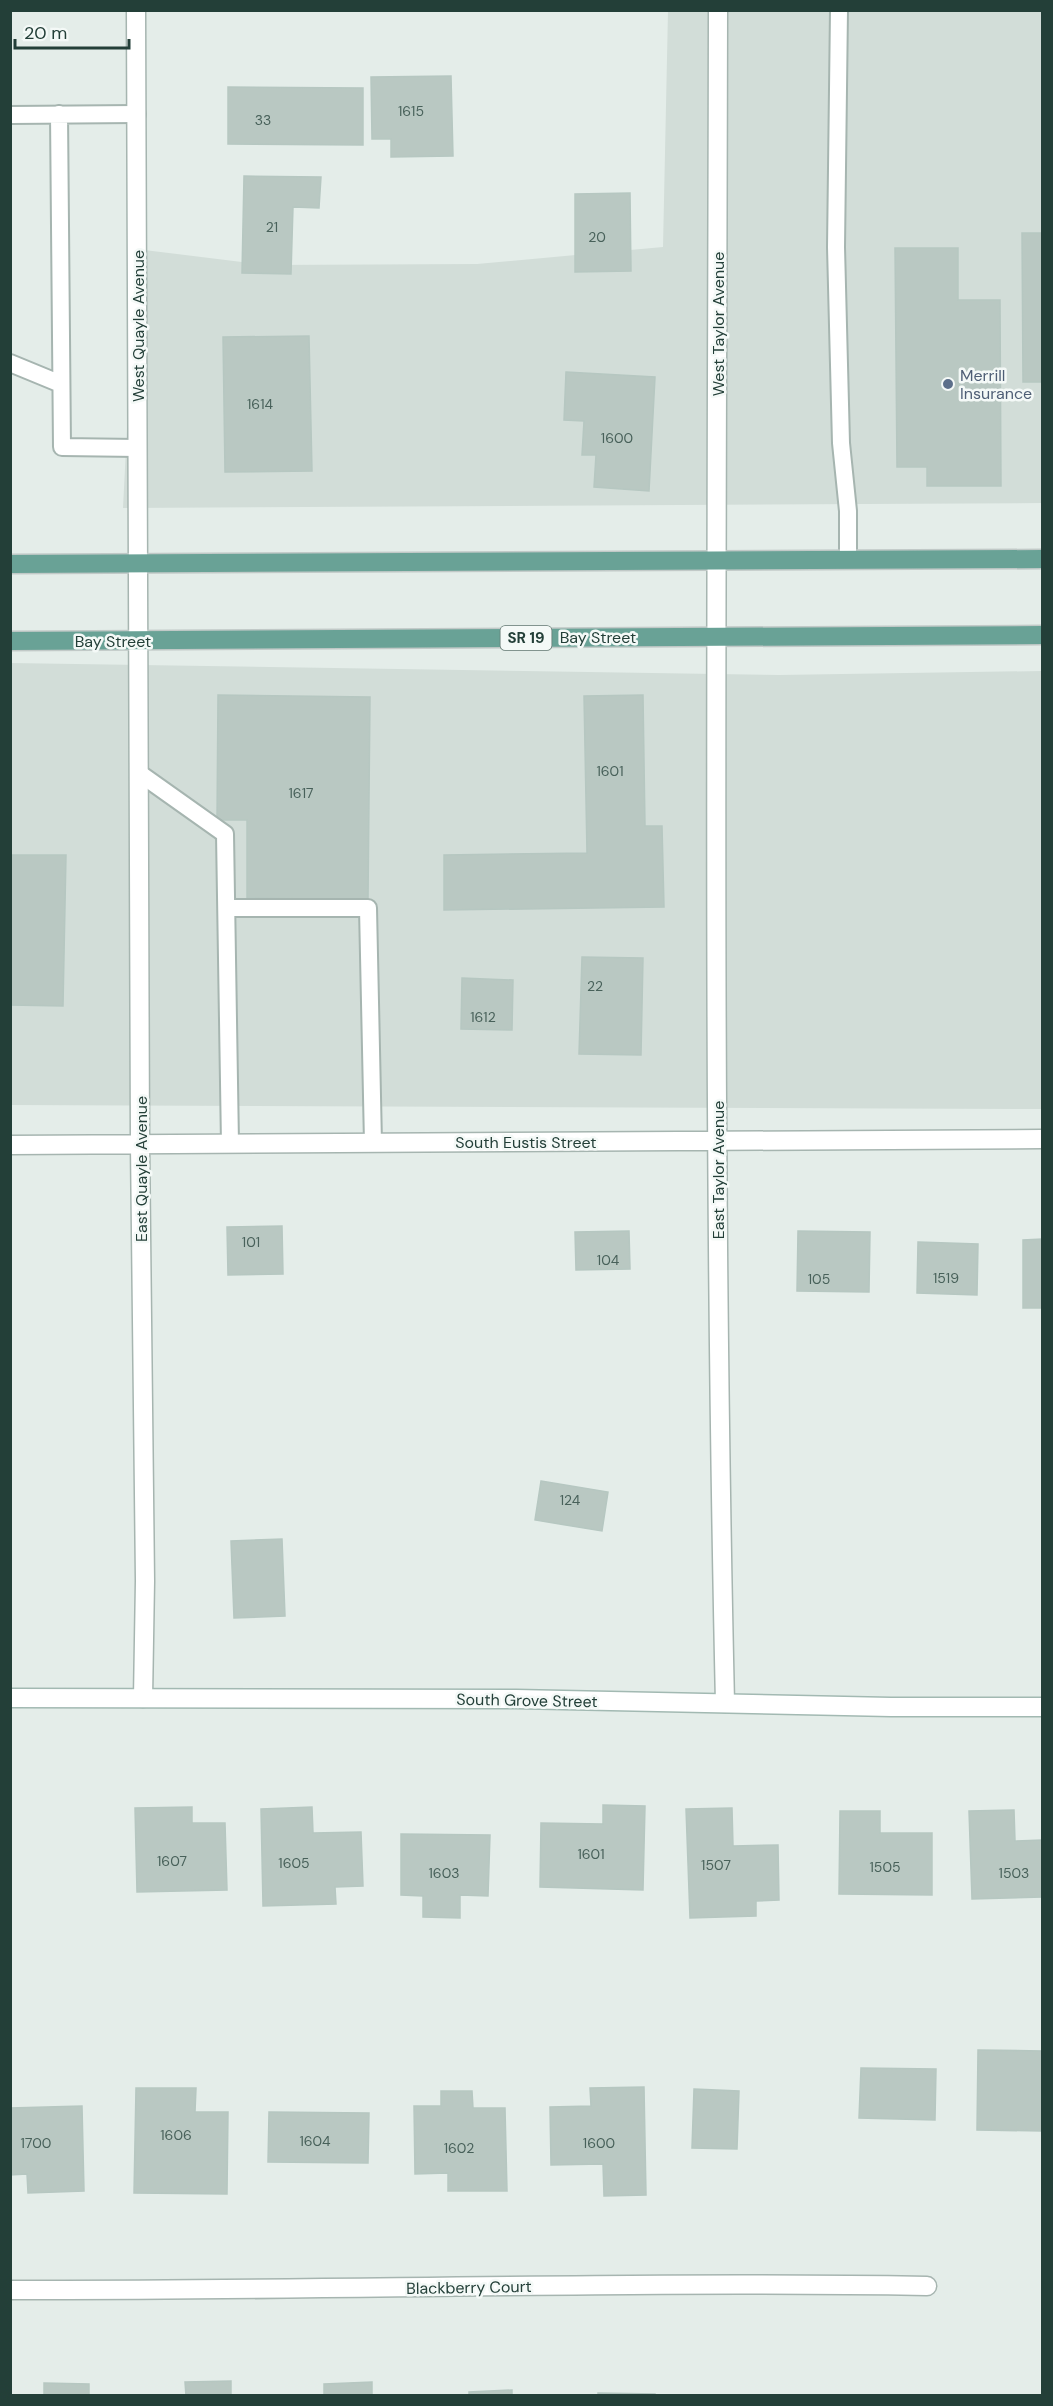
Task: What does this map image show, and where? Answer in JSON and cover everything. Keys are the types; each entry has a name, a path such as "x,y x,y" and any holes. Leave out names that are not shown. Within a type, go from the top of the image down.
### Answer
{"main road":[{"path":"10,564 1042,558"},
{"name":"Bay Street","path":"10,641 1042,635"}],"street":[{"name":"West Quayle Avenue","path":"136,10 138,641"},
{"name":"West Taylor Avenue","path":"717,637 718,10"},
{"name":"East Taylor Avenue","path":"717,637 719,1450 725,1703"},
{"name":"East Quayle Avenue","path":"138,641 145,1581 143,1698"},
{"name":"South Eustis Street","path":"10,1145 1042,1140"},
{"name":"South Grove Street","path":"10,1698 516,1699 1042,1707"},
{"name":"Blackberry Court","path":"10,2290 167,2291 768,2283 927,2286"}],"lane":[{"path":"839,10 836,257 841,443 849,511 849,560"},
{"path":"59,114 62,447 138,448"},
{"path":"10,115 137,114"},
{"path":"10,363 61,384"},
{"path":"140,773 225,834 230,1144"},
{"path":"226,908 368,908 373,1143"}],"shaded area":[{"path":"668,11 1042,11 1042,503 123,508 136,249 267,265 477,264 663,247"},
{"path":"10,663 779,675 1042,671 1042,1109 11,1105"}],"building":[{"path":"451,76 453,156 391,157 391,139 372,139 371,77"},
{"path":"228,87 363,88 363,145 228,144"},
{"path":"244,176 321,177 319,208 293,207 291,274 242,273"},
{"path":"630,193 631,271 575,272 575,194"},
{"path":"1022,233 1042,233 1042,382 1023,382"},
{"name":"Merrill Insurance","path":"895,248 958,248 958,300 1000,300 1001,486 927,486 927,467 897,467"},
{"path":"309,336 312,471 225,472 223,337"},
{"path":"566,372 655,377 649,491 594,487 596,455 582,455 584,421 564,420"},
{"path":"218,695 370,697 368,900 247,898 247,820 217,820"},
{"path":"643,695 645,826 662,826 664,907 444,910 444,855 587,853 584,696"},
{"path":"10,855 66,855 63,1006 10,1005"},
{"path":"582,957 643,958 641,1055 579,1054"},
{"path":"462,978 513,980 512,1030 461,1029"},
{"path":"282,1226 283,1274 228,1275 227,1227"},
{"path":"629,1231 630,1269 576,1270 575,1232"},
{"path":"798,1231 870,1232 869,1292 797,1291"},
{"path":"1042,1239 1042,1308 1023,1308 1023,1240"},
{"path":"918,1242 978,1244 977,1295 917,1293"},
{"path":"541,1481 608,1492 602,1531 535,1520"},
{"path":"282,1539 285,1616 234,1618 231,1541"},
{"path":"603,1805 645,1806 643,1890 540,1887 541,1823 603,1824"},
{"path":"192,1807 192,1823 225,1823 227,1890 137,1892 135,1808"},
{"path":"312,1807 313,1833 361,1832 363,1886 335,1887 336,1904 263,1906 261,1809"},
{"path":"732,1808 733,1846 778,1845 779,1900 756,1901 756,1916 690,1918 686,1809"},
{"path":"1014,1810 1015,1841 1042,1840 1042,1897 972,1899 969,1811"},
{"path":"840,1811 880,1811 880,1833 932,1833 932,1895 839,1894"},
{"path":"401,1834 490,1835 488,1896 460,1895 460,1918 423,1917 423,1896 401,1895"},
{"path":"978,2050 1042,2051 1042,2131 977,2130"},
{"path":"861,2068 936,2069 935,2120 859,2118"},
{"path":"644,2087 646,2195 604,2196 603,2164 551,2165 550,2107 591,2106 590,2088"},
{"path":"136,2088 196,2088 195,2112 228,2112 227,2194 134,2193"},
{"path":"694,2089 739,2091 737,2149 692,2148"},
{"path":"441,2091 472,2091 473,2108 505,2108 507,2191 448,2191 448,2173 415,2174 414,2106 441,2106"},
{"path":"82,2106 84,2191 28,2193 27,2174 10,2175 10,2108"},
{"path":"269,2112 369,2113 368,2163 268,2162"},
{"path":"231,2381 231,2396 186,2396 185,2382"},
{"path":"372,2382 372,2396 324,2396 324,2384"},
{"path":"44,2383 89,2384 89,2396 44,2396"},
{"path":"512,2390 512,2396 469,2396 469,2392"},
{"path":"598,2393 655,2394 655,2396 598,2396"}],"place":[{"name":"Merrill Insurance","path":"948,384"}]}
